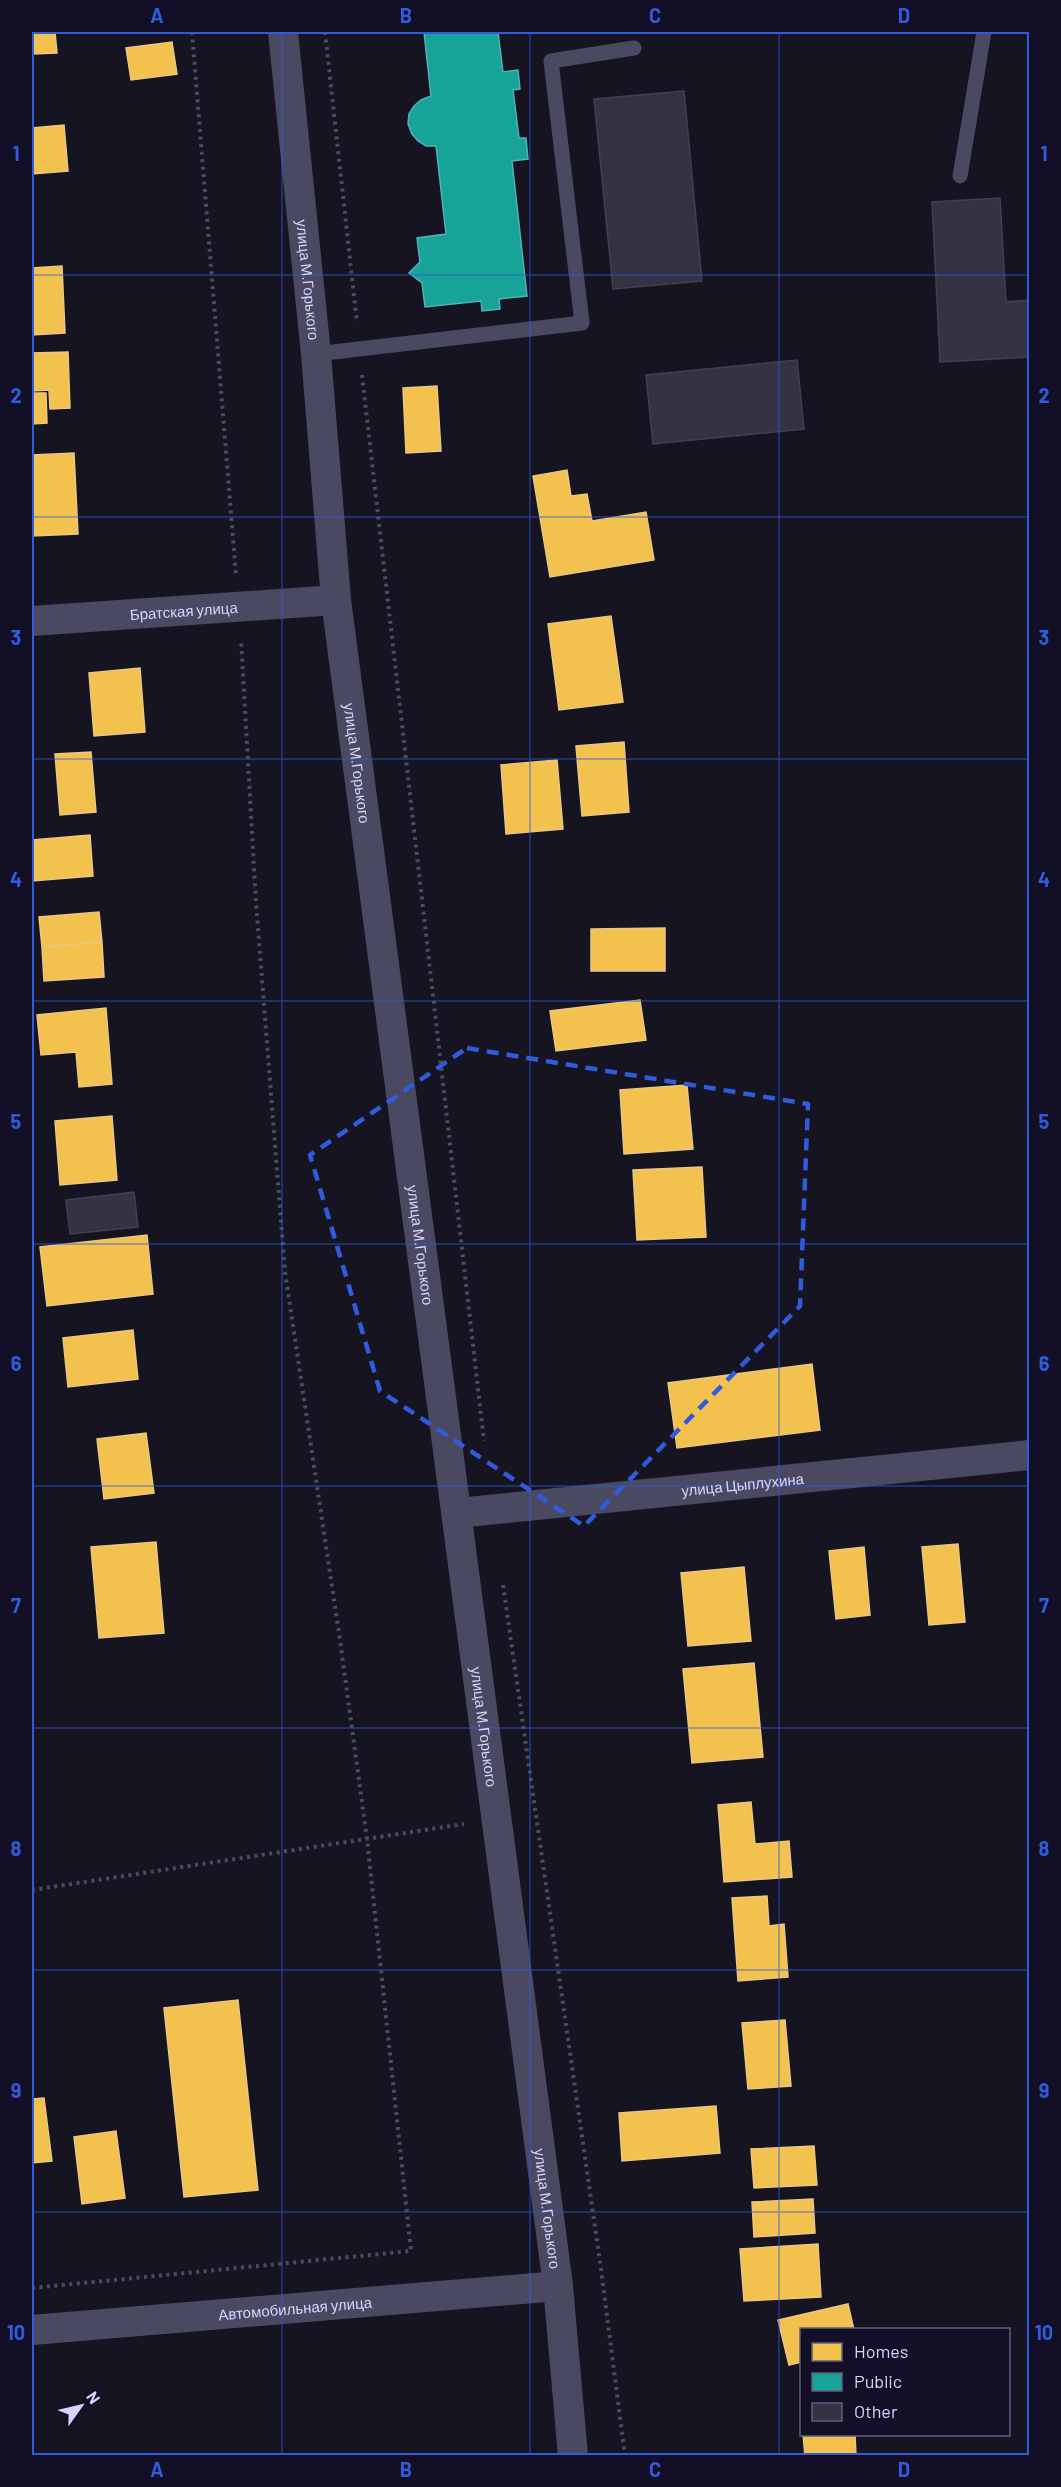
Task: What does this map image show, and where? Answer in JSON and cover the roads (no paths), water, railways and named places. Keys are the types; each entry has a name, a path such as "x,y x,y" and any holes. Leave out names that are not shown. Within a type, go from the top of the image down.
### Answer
{"street":[{"name":"улица М.Горького","path":"283,32 316,354 336,600 558,2286 573,2456"},
{"name":"Братская улица","path":"32,621 336,600"},
{"name":"улица Цыплухина","path":"458,1513 1029,1455"},
{"name":"Автомобильная улица","path":"32,2330 558,2286"}],"lane":[{"path":"960,176 984,32"},
{"path":"316,354 582,323 551,61 634,48"}]}
